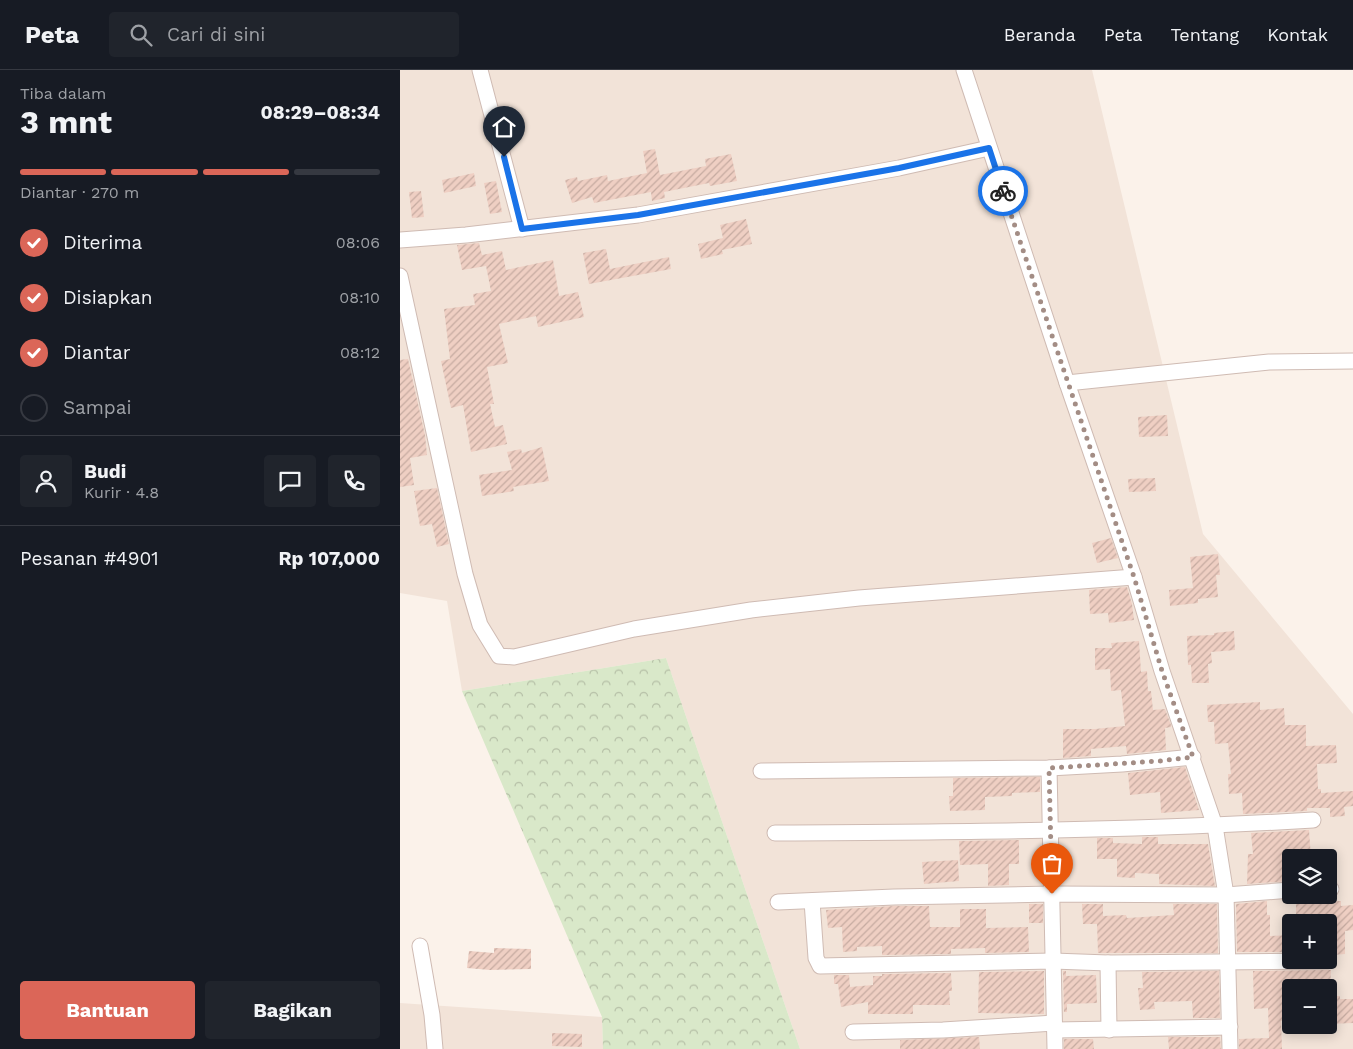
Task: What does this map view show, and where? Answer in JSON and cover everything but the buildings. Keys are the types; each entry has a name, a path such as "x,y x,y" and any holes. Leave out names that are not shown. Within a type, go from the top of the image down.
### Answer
{"street":[{"path":"480,70 522,229"},
{"path":"964,70 1067,383 1134,577 1162,671 1193,757 1215,826 1226,895 1230,1049"},
{"path":"400,240 522,229 638,215 899,168 989,148"},
{"path":"400,276 465,574 480,624 499,656 514,657 634,628 751,610 860,598 1134,577"},
{"path":"1067,383 1270,362 1353,361"},
{"path":"761,772 1049,768 1150,762 1193,757"},
{"path":"1049,768 1055,1049"},
{"path":"775,833 1003,832 1051,829 1215,826 1313,820"},
{"path":"778,902 894,897 1052,894 1226,895 1282,891"},
{"path":"812,901 816,958 820,966 1053,961 1108,963 1282,961"},
{"path":"420,946 432,1015 435,1049"},
{"path":"1108,963 1109,1030"},
{"path":"853,1032 1054,1026 1109,1030 1230,1028"}],"shaded area":[{"path":"400,70 1092,70 1203,534 1353,714 1353,1049 800,1049 666,658 462,691 447,601 400,593"},
{"path":"400,1003 602,1017 603,1049 400,1049"}],"green space":[{"path":"666,658 800,1049 603,1049 602,1017 462,691"}],"way so far":[{"path":"1003,191 1134,577 1162,671 1193,757 1179,760 1049,768 1052,894"}],"route":[{"path":"504,157 522,229 638,215 899,168 989,148 1003,191"}]}
